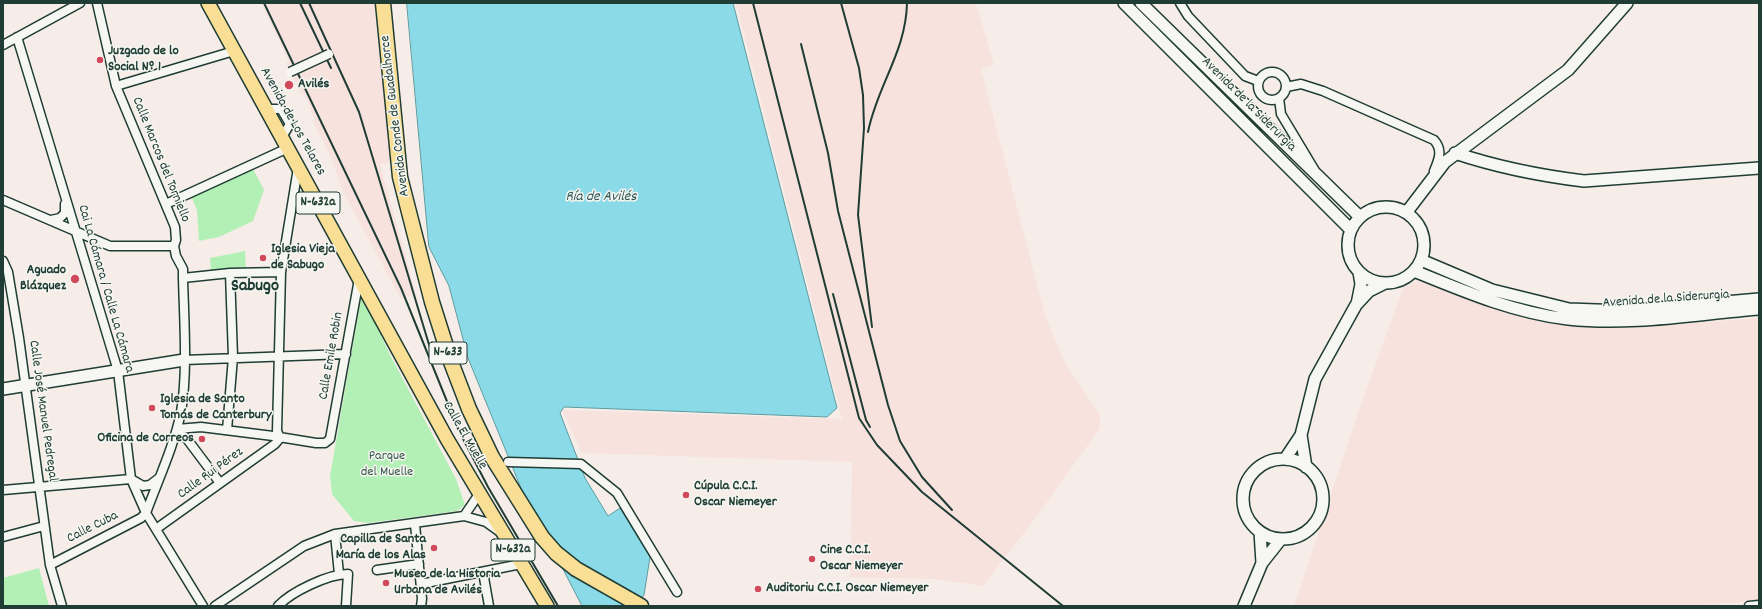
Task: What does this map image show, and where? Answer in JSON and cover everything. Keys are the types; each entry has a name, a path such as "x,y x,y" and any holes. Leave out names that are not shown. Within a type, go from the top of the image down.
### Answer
{"highway":[{"name":"Avenida Conde de Guadalhorce","path":"383,3 400,177 432,302 451,362 469,409 492,457 542,537 556,553 576,569 641,606"}],"main road":[{"name":"Avenida de Los Telares","path":"208,3 360,278"},
{"name":"Avenida de la Siderurgia","path":"1124,3 1350,229"},
{"name":"Avenida de la Siderurgia","path":"1141,3 1359,216"},
{"path":"1406,213 1445,162 1455,153 1568,70 1627,3"},
{"path":"1455,153 1473,160 1566,179 1584,181 1759,168"},
{"path":"1285,460 1301,435 1315,379 1356,305 1369,291 1386,283 1401,280 1414,271 1421,260 1424,249 1420,228 1414,219 1406,213 1394,208 1381,207 1359,216 1350,229 1348,246 1350,257 1359,272 1361,284 1356,305"},
{"name":"Avenida de la Siderurgia","path":"1421,260 1492,290 1569,309 1624,311 1759,299"},
{"name":"Avenida de la Siderurgia","path":"1414,271 1489,300 1530,312 1568,319 1625,320 1759,308"},
{"path":"1359,272 1370,279 1386,283"},
{"name":"Calle El Muelle","path":"360,278 479,494 547,606"},
{"path":"3,390 184,360"},
{"path":"1301,435 1306,467"},
{"path":"1285,460 1295,461 1306,467 1314,475 1320,486 1322,506 1318,517 1311,528 1299,535 1281,539 1272,538 1260,532 1250,523 1244,511 1244,489 1248,478 1265,463 1285,460"},
{"path":"1260,532 1262,563"},
{"path":"1245,604 1262,563 1281,539"}],"street":[{"path":"3,45 80,3"},
{"name":"Calle Marcos del Torniello","path":"97,3 116,86 175,227 176,240 174,246 176,256 183,268 184,360 181,410 177,429 146,513"},
{"path":"1180,3 1188,16 1245,76 1258,81"},
{"name":"Cai La Cámara / Calle La Cámara","path":"18,37 118,371 131,479 146,513 203,606"},
{"path":"116,86 234,51"},
{"path":"290,72 329,54"},
{"path":"1274,71 1281,74 1285,80 1286,87 1284,94 1279,98 1272,100 1266,99 1260,95 1257,88 1261,75 1274,71"},
{"path":"1286,87 1301,84 1434,140 1439,146 1440,154 1428,184"},
{"path":"1279,98 1281,114 1317,175"},
{"path":"166,204 285,142"},
{"path":"280,438 277,432 281,272 298,165"},
{"name":"Cai La Cámara / Calle La Cámara","path":"51,220 60,218 65,212 66,199"},
{"path":"5,202 110,246 174,246"},
{"name":"Calle José Manuel Pedregal","path":"3,261 8,272 40,486 50,565 62,606"},
{"path":"183,278 230,273 281,272"},
{"path":"228,430 233,357 230,273"},
{"name":"Calle Emile Robin","path":"280,438 316,444 324,443 330,439 360,278"},
{"path":"184,360 280,355 346,354"},
{"path":"177,429 201,427 280,438"},
{"path":"177,429 187,439 220,483"},
{"name":"Calle Rui Pérez","path":"156,529 275,444 280,438"},
{"path":"508,462 581,464 617,494 677,592"},
{"path":"3,490 131,479 143,486 150,485 159,478"},
{"path":"464,516 479,494"},
{"name":"Calle Cuba","path":"50,565 141,518 146,513"},
{"path":"215,606 304,546 335,534 464,516 486,522 504,534"},
{"path":"415,524 422,599 421,606"},
{"path":"3,537 44,526"},
{"path":"335,534 339,574"},
{"path":"377,570 419,564"},
{"path":"421,584 521,564"},
{"path":"483,572 489,606"},
{"path":"278,606 285,599 339,574 348,574 346,606"},
{"path":"1749,606 1759,605"}],"shaded area":[{"path":"261,3 388,3 402,162 380,164 416,294 401,299 344,194 331,158 313,121 315,119 310,109 311,108 304,94 302,95 286,63 289,61"},
{"path":"736,3 976,3 994,65 981,69 1045,315 1065,363 1100,415 1100,428 1037,516 983,586 934,579 850,577 852,462 582,453 562,410 842,419"},
{"path":"1419,280 1526,317 1625,328 1759,318 1759,600 1701,606 1294,606 1359,410 1403,288"}],"green space":[{"path":"253,169 264,190 253,221 219,237 199,241 197,210 191,196"},
{"path":"245,251 246,268 211,271 210,258"},
{"name":"Parque del Muelle","path":"362,293 389,353 456,479 465,505 457,511 368,523 354,521 332,494 330,476"},
{"path":"39,568 49,606 3,606 3,578"}],"water":[{"name":"Ría de Avilés","path":"407,3 733,3 837,408 827,417 564,407 560,413 585,478 608,516 620,508 650,557 644,595 635,606 582,606 521,488 468,358 449,286 429,247"}],"railway":[{"path":"264,3 401,288 459,431 488,487 558,606"},
{"path":"300,3 331,68"},
{"path":"309,3 359,112 430,348"},
{"path":"753,3 859,418 877,445 922,492 1063,606"},
{"path":"841,3 859,68 863,95 864,128 858,215 872,327"},
{"path":"868,132 872,115 902,37 907,3"},
{"path":"801,44 828,153 838,211 888,405 900,441 922,477 952,510"},
{"path":"833,294 866,420 870,427"}],"place":[{"name":"Juzgado de lo Social Nº 1","path":"100,60"},
{"name":"Avilés","path":"289,85"},
{"name":"Iglesia Vieja de Sabugo","path":"263,258"},
{"name":"Aguado Blázquez","path":"75,279"},
{"name":"Iglesia de Santo Tomás de Canterbury","path":"152,408"},
{"name":"Oficina de Correos","path":"202,439"},
{"name":"Cúpula C.C.I. Oscar Niemeyer","path":"686,495"},
{"name":"Capilla de Santa María de los Alas","path":"434,548"},
{"name":"Cine C.C.I. Oscar Niemeyer","path":"812,559"},
{"name":"Museo de la Historia Urbana de Avilés","path":"386,583"},
{"name":"Auditoriu C.C.I. Oscar Niemeyer","path":"758,589"}],"district":[{"name":"Sabugo","path":"255,288"}]}
